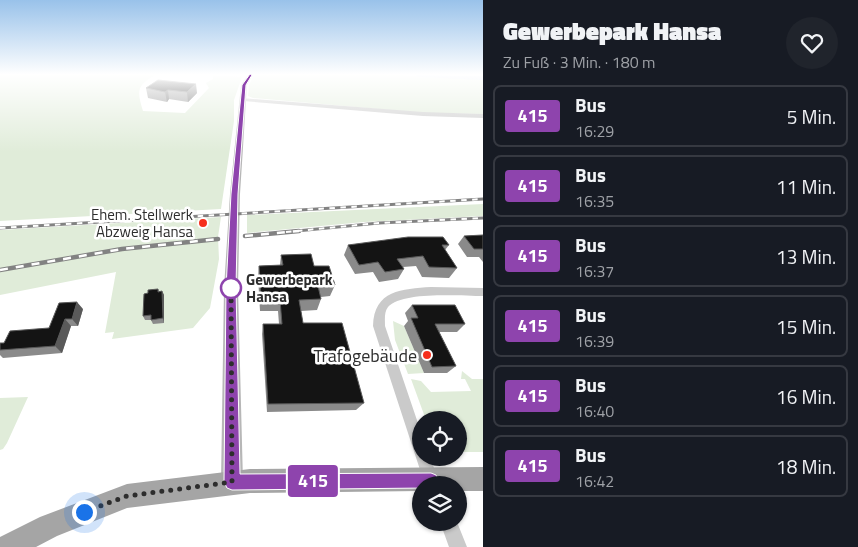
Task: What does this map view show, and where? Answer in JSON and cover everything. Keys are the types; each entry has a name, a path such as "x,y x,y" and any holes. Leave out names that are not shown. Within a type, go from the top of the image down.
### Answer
{"main road":[{"path":"232,482 231,288 235,194 243,101"},
{"path":"467,480 483,478"},
{"path":"9,547 49,526 127,496 232,482 412,483"}],"street":[{"path":"261,101 423,114 483,116"},
{"path":"412,426 379,326 379,314 382,306 398,295 412,293 483,292"},
{"path":"452,531 458,547"}],"green space":[{"path":"0,101 141,101 143,111 185,113 197,101 234,101 234,121 221,209 0,221"},
{"path":"282,101 483,101 483,114 424,113"},
{"path":"483,204 483,216 364,222 247,233 247,215"},
{"path":"221,217 218,237 219,259 210,308 193,328 112,339 114,332 105,333 116,272 0,295 0,230"},
{"path":"393,321 404,326 424,373 408,374 395,340"},
{"path":"462,371 472,379 483,379 483,452 467,452 467,411 423,411 411,379 421,381 431,392 471,391 465,379 461,379"},
{"path":"28,397 7,443 0,450 0,398"}],"building":[{"path":"483,235 483,249 474,249 464,236"},
{"path":"408,237 443,237 449,245 442,245 457,268 429,267 423,256 397,259 404,269 385,272 378,262 359,265 348,245"},
{"path":"311,254 314,266 329,266 335,285 318,286 321,299 299,300 303,323 342,323 364,403 268,404 263,324 282,324 280,300 261,300 259,266 283,265 281,255"},
{"path":"158,289 158,292 162,291 163,318 151,320 151,315 143,316 144,294 148,293 148,290"},
{"path":"77,302 72,319 65,319 55,346 0,350 0,343 4,343 10,331 49,328 59,303"},
{"path":"412,305 455,305 465,324 435,324 456,366 432,367 411,318 418,318"}],"railway":[{"path":"0,228 483,199"},
{"path":"286,232 379,223 483,218"},
{"path":"245,236 299,231"},
{"path":"0,270 122,249 218,239"}],"bus line":[{"name":"415","path":"243,101 235,194 231,288 232,482 412,480"}],"place":[{"name":"Ehem. Stellwerk Abzweig Hansa","path":"203,223"},
{"name":"Gewerbepark Hansa","path":"231,288"},
{"name":"Trafogebäude","path":"427,355"}],"route":[{"path":"84,512 127,496 232,482 231,288"}]}
